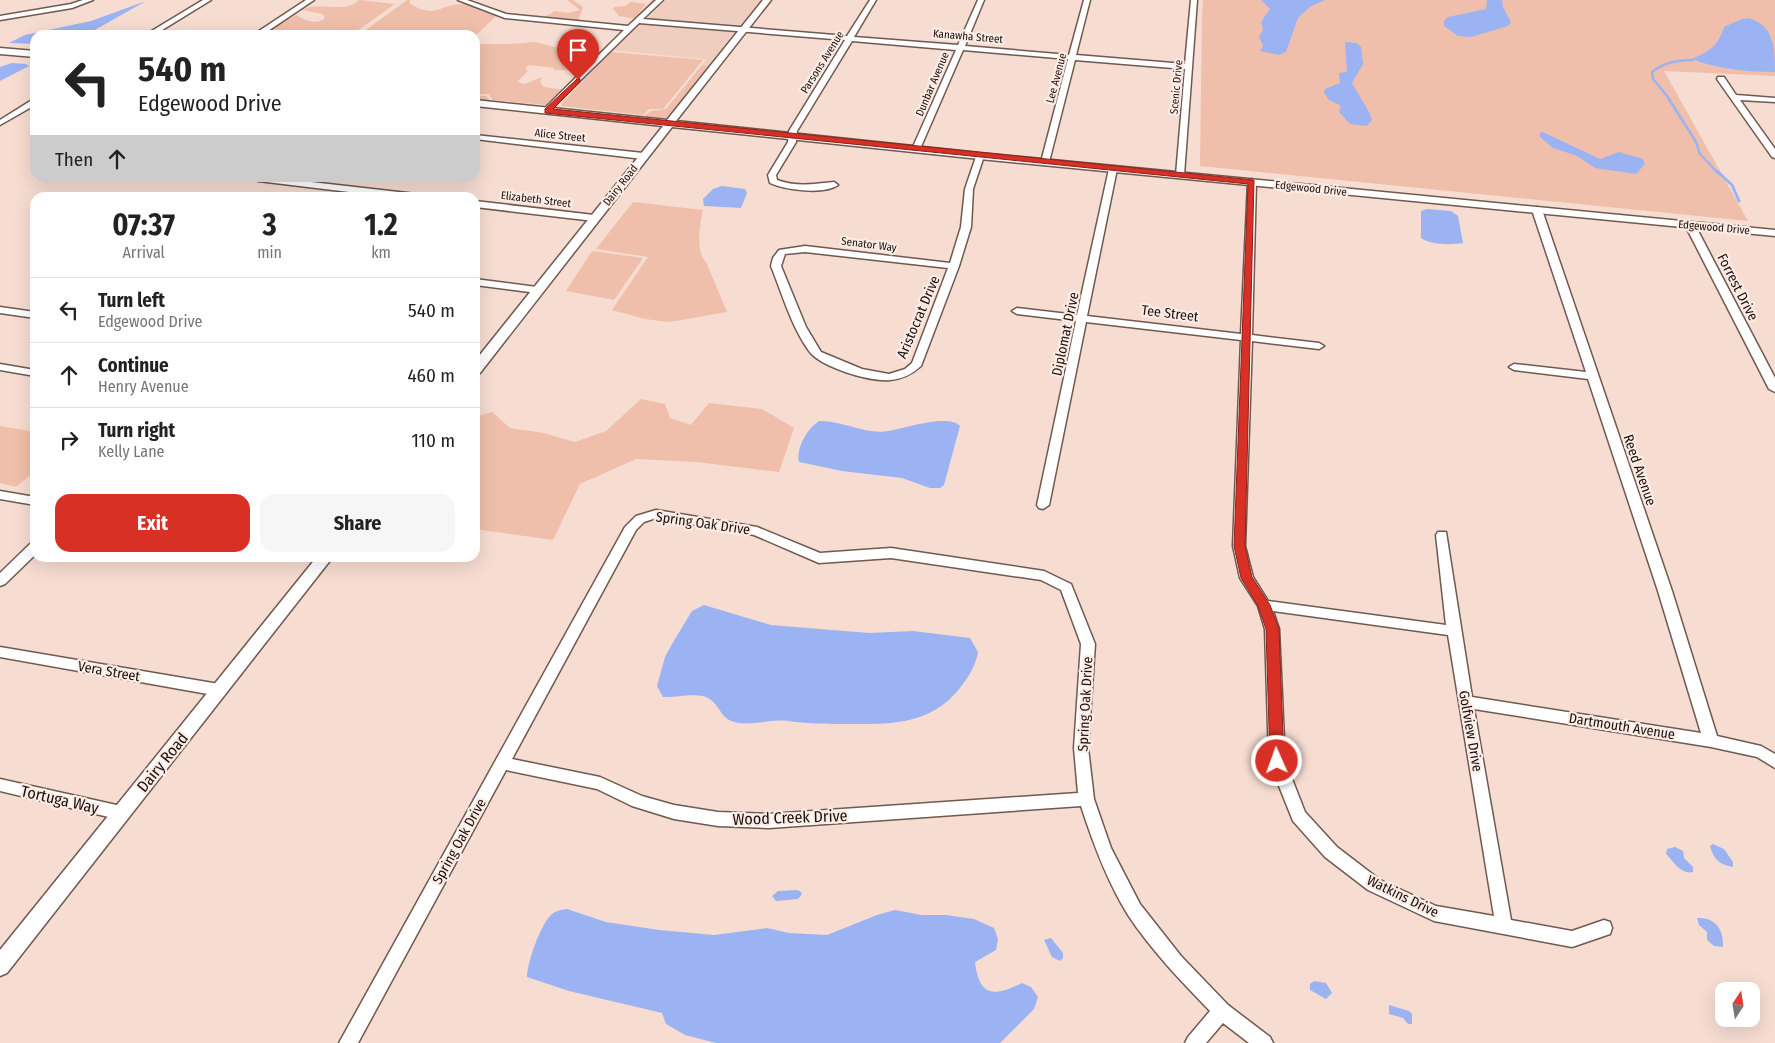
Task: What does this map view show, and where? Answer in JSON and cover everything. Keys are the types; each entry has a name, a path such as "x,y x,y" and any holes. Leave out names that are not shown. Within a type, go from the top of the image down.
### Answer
{"street":[{"path":"0,18 72,6 90,0"},
{"path":"157,30 208,0"},
{"path":"265,30 311,0"},
{"path":"461,0 512,17 630,28"},
{"path":"548,111 660,0"},
{"name":"Dairy Road","path":"480,364 767,0"},
{"name":"Parsons Avenue","path":"834,186 792,187 773,181 772,175 792,142 793,131 873,0"},
{"name":"Dunbar Avenue","path":"916,149 981,0"},
{"name":"Lee Avenue","path":"1045,162 1087,0"},
{"name":"Scenic Drive","path":"1180,175 1194,0"},
{"name":"Kanawha Street","path":"639,20 1189,67"},
{"path":"0,51 30,54"},
{"path":"1721,79 1772,146 1775,155"},
{"path":"1735,97 1775,100"},
{"name":"Edgewood Drive","path":"480,104 980,156 1775,233"},
{"path":"0,123 30,105"},
{"name":"Alice Street","path":"480,138 643,156"},
{"name":"Aristocrat Drive","path":"782,252 776,266 808,340 817,354 865,375 887,378 907,372 916,365 954,266 966,227 969,189 980,156"},
{"name":"Diplomat Drive","path":"1043,505 1113,169"},
{"path":"291,182 375,192"},
{"name":"Watkins Drive","path":"1252,182 1240,546 1247,578 1264,605 1272,629 1277,761 1299,816 1331,852 1374,885 1434,913 1572,939 1604,928"},
{"name":"Elizabeth Street","path":"480,205 594,218"},
{"name":"Reed Avenue","path":"1537,210 1665,591 1711,741"},
{"name":"Forrest Drive","path":"1690,225 1775,389"},
{"name":"Senator Way","path":"782,252 799,250 822,251 954,266"},
{"path":"480,283 537,290"},
{"path":"0,310 30,314"},
{"name":"Tee Street","path":"1017,311 1319,346"},
{"path":"0,367 30,372"},
{"path":"1514,367 1593,376"},
{"path":"0,494 30,500"},
{"name":"Spring Oak Drive","path":"348,1043 631,527 640,519 656,514 757,531 792,548 819,558 891,553 1044,576 1066,587 1088,644 1081,747 1086,800 1103,850 1134,909 1175,962 1222,1011 1264,1043"},
{"name":"Golfview Drive","path":"1442,535 1454,631 1504,927"},
{"path":"0,581 30,552"},
{"name":"Dairy Road","path":"0,966 321,562"},
{"path":"1264,605 1454,631"},
{"name":"Vera Street","path":"0,652 219,690"},
{"name":"Dartmouth Avenue","path":"1466,702 1711,741 1761,752 1775,762"},
{"name":"Wood Creek Drive","path":"502,763 600,783 638,801 674,812 718,819 770,821 1086,800"},
{"name":"Tortuga Way","path":"0,785 121,813"},
{"path":"1194,1043 1222,1011"}],"shaded area":[{"path":"359,0 395,4 358,30 269,30 296,15 314,22 325,18 323,14 302,10 309,7 339,7 353,4"},
{"path":"407,0 410,0 410,4 419,8 432,11 466,4 496,16 480,31 366,30"},
{"path":"567,0 573,0 583,7 578,21 541,19 555,11 569,13 580,10"},
{"path":"652,0 657,0 637,19 619,16 613,9 614,7 626,6 630,2 646,4 636,16"},
{"path":"665,0 763,0 735,31 709,66 702,65 706,60 704,59 610,50 634,24 644,22"},
{"path":"1203,0 1775,0 1775,76 1664,71 1748,221 1200,166"},
{"path":"535,42 554,47 601,51 583,70 553,70 555,68 529,65 525,68 528,71 517,82 525,84 542,77 540,82 544,87 563,90 546,105 493,100 489,94 480,94 480,44"},
{"path":"611,52 703,60 663,109 649,109 643,115 561,106"},
{"path":"702,65 709,66 666,122 480,102 480,96 486,96 491,101 547,107 562,95 565,96 558,103 558,107 643,117 651,111 666,109"},
{"path":"633,202 703,210 699,237 700,251 727,312 669,322 645,319 612,310 648,257 596,249"},
{"path":"592,251 643,258 614,300 566,291"},
{"path":"641,399 665,404 670,418 691,425 709,403 762,409 794,428 779,472 697,462 636,459 580,484 553,540 480,530 480,416 492,412 510,428 543,433 575,442 606,431"},
{"path":"0,426 30,431 30,475 16,487 0,483"}],"water":[{"path":"1261,0 1325,0 1310,7 1298,18 1286,52 1279,55 1260,51 1263,46 1259,37 1263,30 1261,22 1270,9"},
{"path":"1487,0 1502,0 1503,7 1511,22 1508,26 1471,37 1458,36 1444,26 1444,21 1448,17 1486,9"},
{"path":"146,1 95,30 49,30 91,21"},
{"path":"1748,18 1764,26 1772,39 1775,55 1775,72 1733,69 1692,59 1713,47 1724,27"},
{"path":"30,34 30,44 9,43"},
{"path":"1345,42 1357,43 1361,47 1363,64 1352,83 1372,120 1367,126 1350,124 1339,112 1341,106 1329,100 1324,93 1325,89 1340,83 1339,73 1347,72"},
{"path":"12,63 29,66 0,81 0,67"},
{"path":"1543,132 1600,159 1619,152 1643,159 1645,164 1636,174 1595,168 1577,156 1553,148 1540,137 1540,133"},
{"path":"722,186 745,189 747,193 741,208 704,206 703,199 713,189"},
{"path":"1427,209 1451,211 1458,216 1463,243 1436,243 1421,238 1421,211"},
{"path":"819,421 828,421 879,432 936,421 954,422 960,426 944,485 940,488 930,488 902,478 842,471 799,462 799,451 803,439"},
{"path":"704,605 771,625 869,633 913,631 970,638 978,652 969,676 949,700 937,709 911,720 868,724 820,724 782,721 739,723 724,716 713,701 704,696 663,697 657,686 665,657 672,644 692,611"},
{"path":"1713,844 1724,849 1733,862 1733,867 1724,865 1717,860 1710,846"},
{"path":"1675,847 1683,851 1684,858 1693,867 1693,872 1681,870 1666,854 1667,849"},
{"path":"797,890 802,894 798,899 776,901 772,896 778,891"},
{"path":"567,909 606,922 659,930 714,935 767,928 789,933 827,935 877,915 895,910 922,915 946,915 974,919 994,928 998,939 996,950 975,962 977,974 984,988 996,992 1022,983 1031,987 1038,997 1034,1009 1000,1043 716,1043 685,1035 666,1024 662,1013 569,991 527,977 532,953 543,926 554,913"},
{"path":"1697,918 1709,920 1717,925 1722,935 1723,947 1714,946 1707,940 1707,932 1699,925"},
{"path":"1051,938 1063,953 1063,958 1060,961 1052,957 1044,940"},
{"path":"1314,981 1326,983 1332,993 1326,999 1310,990 1310,984"},
{"path":"1389,1005 1409,1011 1412,1014 1412,1024 1408,1024 1403,1018 1389,1014"}],"waterway":[{"path":"1693,60 1677,61 1661,66 1652,72 1653,79 1667,96 1696,142 1700,154 1719,174"},
{"path":"1718,172 1732,185 1739,201"}],"route":[{"path":"578,80 548,111 1252,182 1240,546 1247,578 1264,605 1272,629 1277,761"}]}
